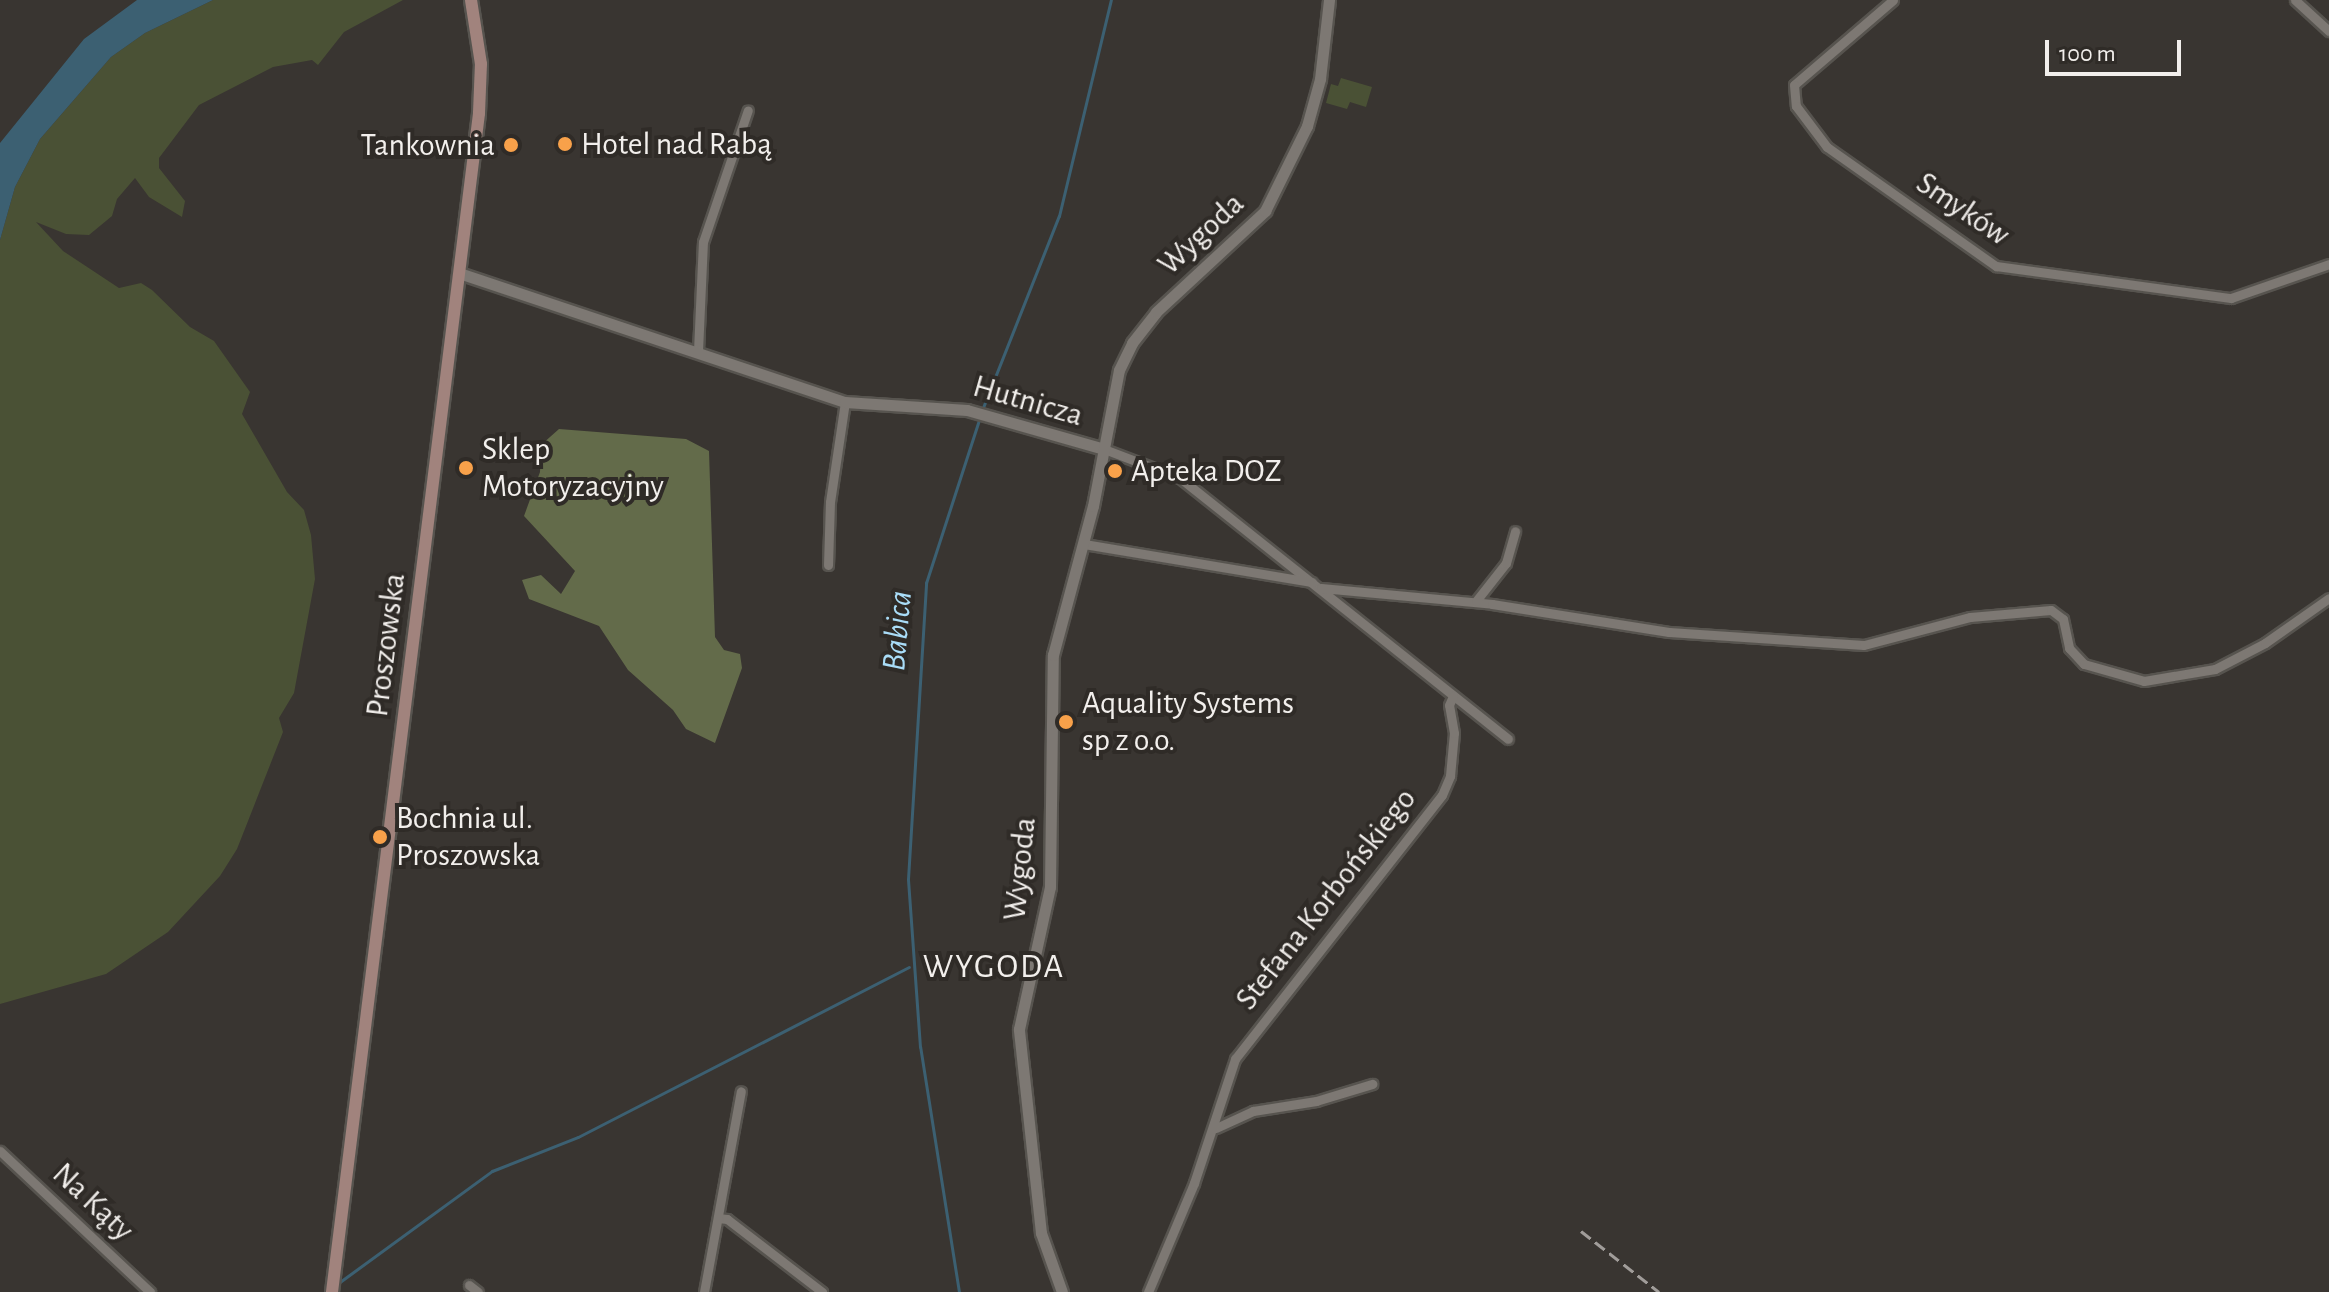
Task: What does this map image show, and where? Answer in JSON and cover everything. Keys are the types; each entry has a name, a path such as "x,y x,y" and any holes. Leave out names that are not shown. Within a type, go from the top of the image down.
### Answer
{"main road":[{"name":"Proszowska","path":"332,1288 482,80 471,2"}],"street":[{"name":"Wygoda","path":"1062,1292 1039,1219 1019,1029 1050,887 1053,655 1084,544 1113,393 1132,343 1156,312 1265,211 1307,126 1320,79 1329,0"},
{"name":"Smyków","path":"1893,0 1794,85 1796,106 1827,147 1996,266 2231,298 2329,264"},
{"path":"2295,0 2329,31"},
{"path":"698,351 703,242 748,110"},
{"name":"Hutnicza","path":"459,273 845,402 967,410 1104,449 1180,478 1508,739"},
{"path":"828,565 830,502 845,402"},
{"path":"1473,602 1488,592 1506,563 1515,531"},
{"path":"1084,544 1316,585 1473,602 1669,632 1864,645 1970,617 2051,610 2063,619 2069,648 2084,664 2144,681 2215,669 2265,643 2329,598"},
{"name":"Stefana Korbońskiego","path":"1148,1292 1243,1047 1442,795 1450,776 1454,733 1449,705 1453,696"},
{"path":"1213,1130 1253,1111 1316,1101 1372,1084"},
{"path":"706,1292 741,1091"},
{"name":"Na Kąty","path":"0,1151 150,1292"},
{"path":"718,1218 727,1219 822,1292"},
{"path":"469,1285 478,1292"}],"green space":[{"path":"213,0 403,0 344,32 318,65 312,60 273,67 199,105 159,158 159,168 185,201 182,217 149,197 135,178 117,199 112,216 89,235 66,234 36,222 63,251 119,288 141,283 152,290 190,327 214,341 250,392 242,414 287,492 304,510 311,535 315,579 294,693 279,718 283,732 237,849 220,876 168,932 106,974 0,1004 0,240 15,187 40,139 111,57 145,33"},
{"path":"1341,78 1372,87 1366,107 1350,102 1347,109 1326,103 1331,84 1338,86"},
{"path":"559,429 686,439 709,451 715,637 724,650 740,654 742,668 715,743 686,729 673,710 628,670 599,626 529,599 522,580 541,575 561,594 575,571 524,516 540,472 541,445"}],"water":[{"path":"137,0 213,0 145,33 111,57 40,139 15,187 0,240 0,143 84,39"}],"waterway":[{"name":"Babica","path":"982,410 1059,216 1111,0"},
{"name":"Babica","path":"959,1292 920,1047 908,879 926,583 980,417"},
{"path":"337,1284 492,1171 578,1137 909,967"}],"railway":[{"path":"1581,1231 1659,1292"}],"place":[{"name":"Hotel nad Rabą","path":"565,144"},
{"name":"Tankownia","path":"511,145"},
{"name":"Sklep Motoryzacyjny","path":"466,468"},
{"name":"Apteka DOZ","path":"1115,471"},
{"name":"Aquality Systems sp z o.o.","path":"1066,722"},
{"name":"Bochnia ul. Proszowska","path":"380,837"}],"district":[{"name":"WYGODA","path":"994,968"}]}
